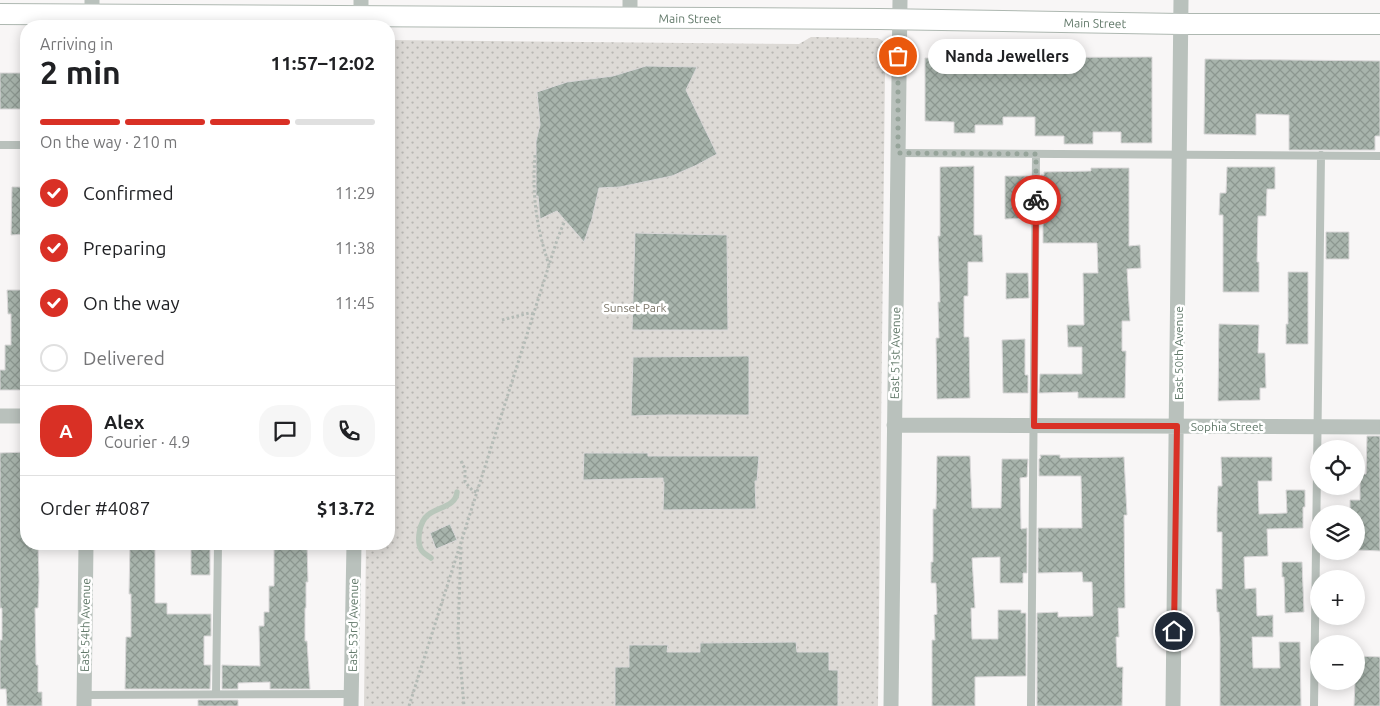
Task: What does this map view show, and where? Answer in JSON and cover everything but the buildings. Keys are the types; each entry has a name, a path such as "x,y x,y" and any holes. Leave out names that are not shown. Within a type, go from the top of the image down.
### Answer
{"main road":[{"name":"Main Street","path":"0,14 361,14 630,9 900,10 1180,24 1380,24"}],"street":[{"name":"East 50th Avenue","path":"1173,706 1181,0"},
{"name":"East 51st Avenue","path":"891,706 900,10"},
{"path":"0,416 20,416"},
{"name":"Sophia Street","path":"894,425 1380,427"},
{"name":"East 54th Avenue","path":"84,701 86,550"},
{"name":"East 53rd Avenue","path":"351,700 354,550"}],"lane":[{"path":"0,145 20,145"},
{"path":"898,153 1380,156"},
{"path":"1031,706 1036,154"},
{"path":"1314,706 1321,155"},
{"path":"216,694 218,550"},
{"path":"84,701 216,694 351,700"}],"path":[{"path":"536,155 533,189 536,215 549,265"},
{"path":"409,706 565,220"},
{"path":"502,320 529,313 534,314"},
{"path":"461,461 465,470 465,482 473,491 477,492"},
{"path":"461,543 458,635 464,706"}],"green space":[{"name":"Sunset Park","path":"811,37 876,38 887,44 891,56 885,71 878,706 364,706 366,550 395,550 395,40 799,44"}],"waterway":[{"path":"431,558 420,547 419,538 422,522 432,512 450,504 456,497 457,492"}],"way so far":[{"path":"898,56 898,153 1036,154 1036,200"}],"place":[{"name":"Nanda Jewellers","path":"898,56"}],"route":[{"path":"1036,200 1034,426 1177,426 1174,631"}]}
